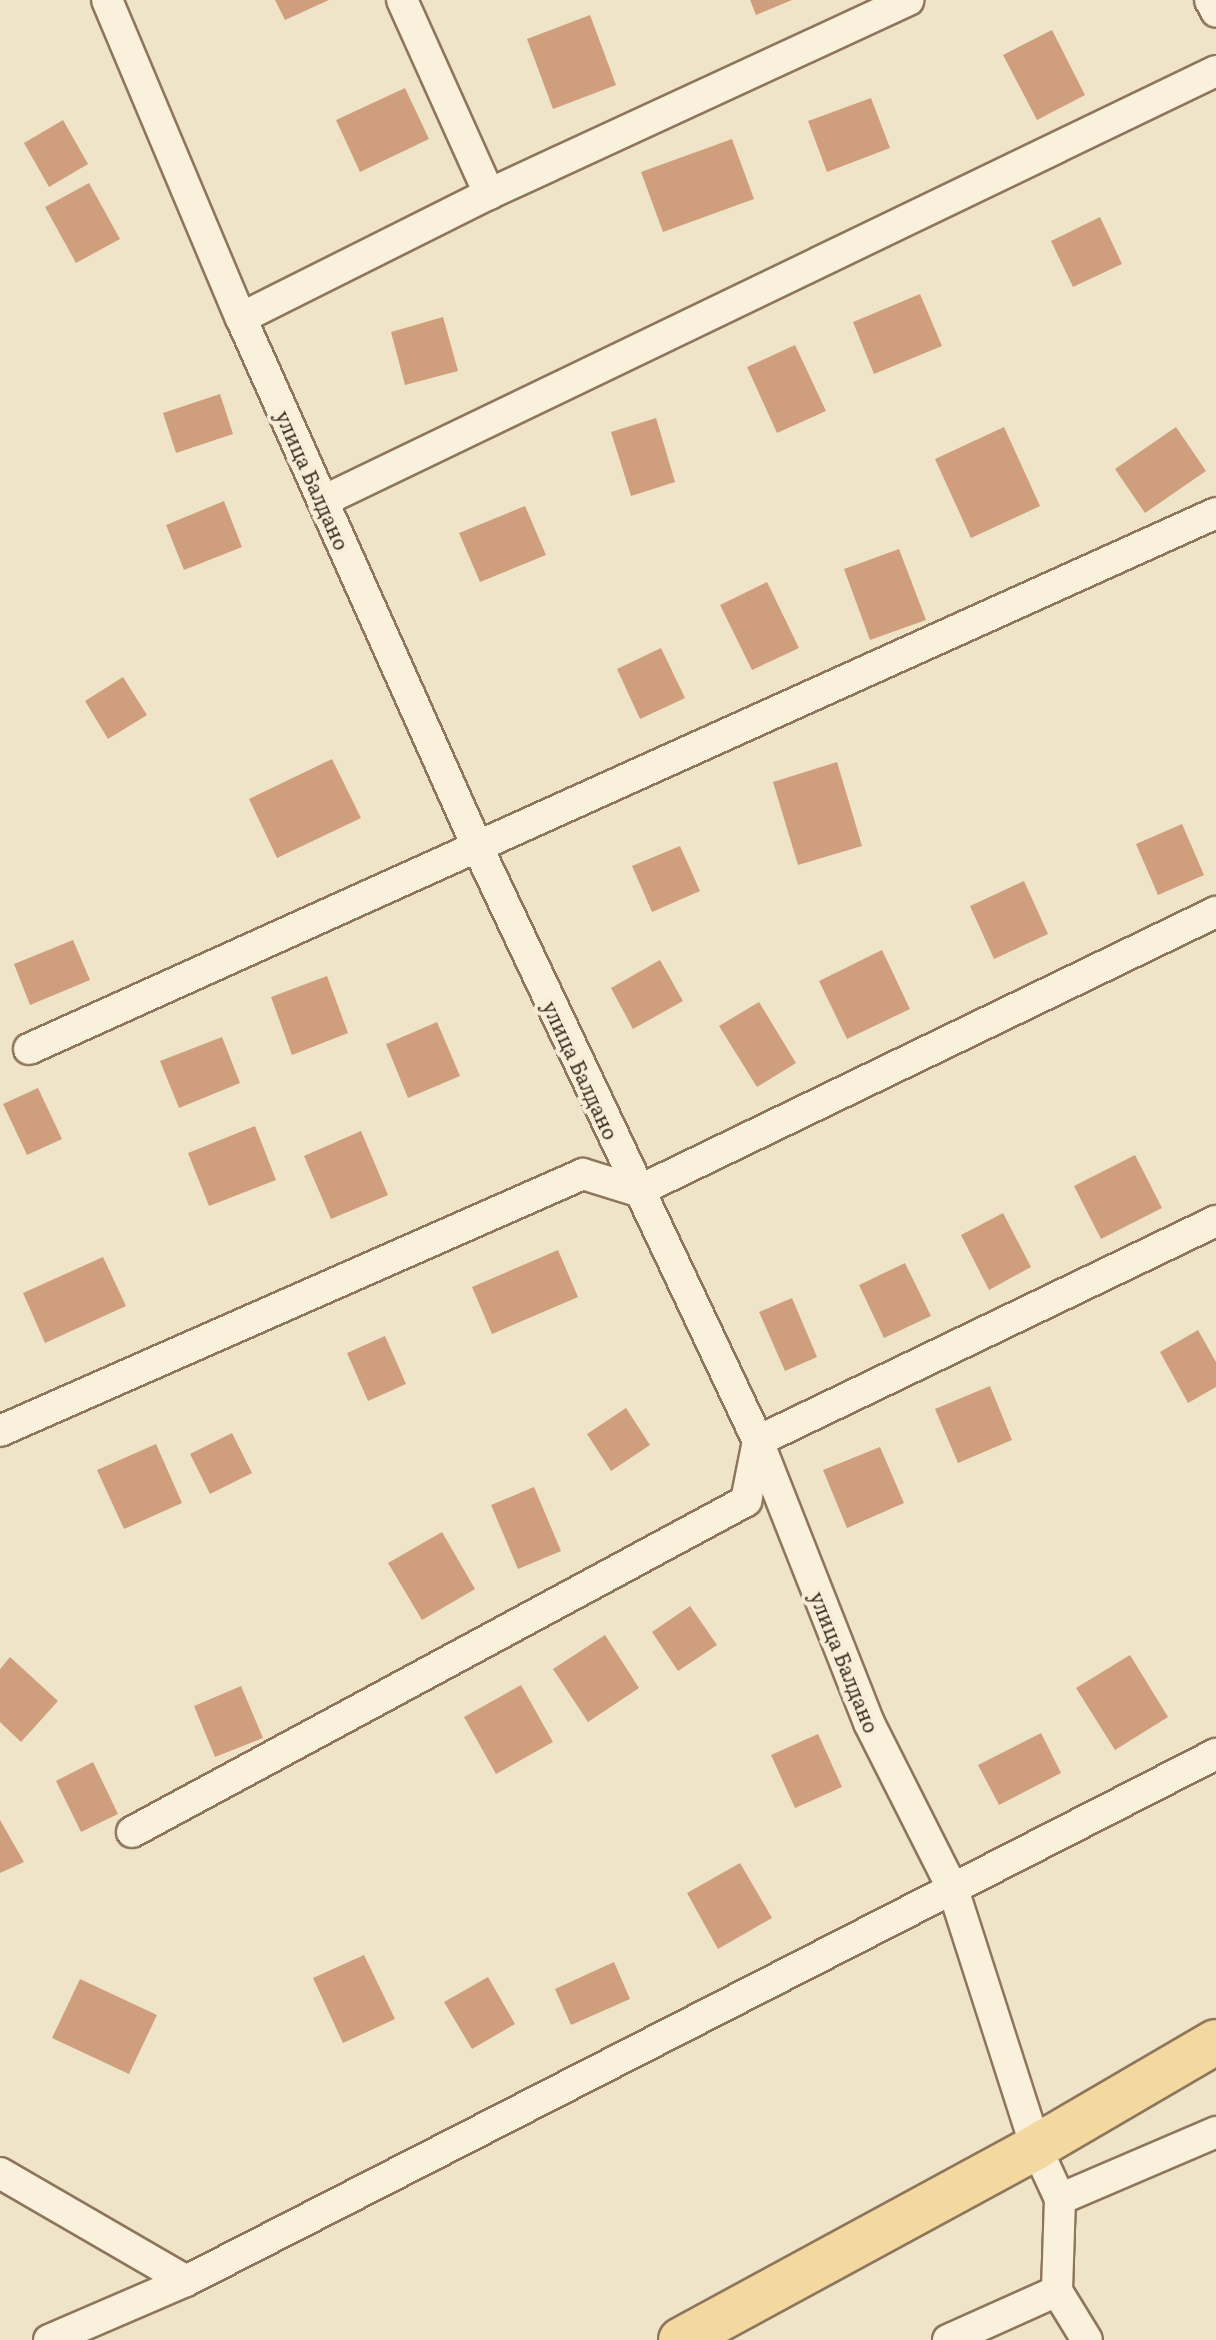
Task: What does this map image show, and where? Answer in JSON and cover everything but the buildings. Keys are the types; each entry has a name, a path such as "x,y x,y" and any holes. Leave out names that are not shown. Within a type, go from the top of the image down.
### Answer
{"main road":[{"path":"681,2340 1036,2147 1216,2042"}],"street":[{"name":"улица Балдано","path":"107,0 241,318 478,848 758,1441 869,1723 953,1889 1036,2147 1060,2199"},
{"path":"402,0 489,194"},
{"path":"241,318 489,194 908,0"},
{"path":"1210,0 1216,12"},
{"path":"323,501 1216,71"},
{"path":"29,1049 1216,513"},
{"path":"0,1431 583,1174 638,1191 1216,912"},
{"path":"132,1832 746,1501 758,1441 1216,1221"},
{"path":"49,2340 186,2281 1216,1754"},
{"path":"1087,2340 1057,2291 1060,2199 1216,2132"},
{"path":"0,2173 186,2281"},
{"path":"948,2340 1057,2291"}]}
